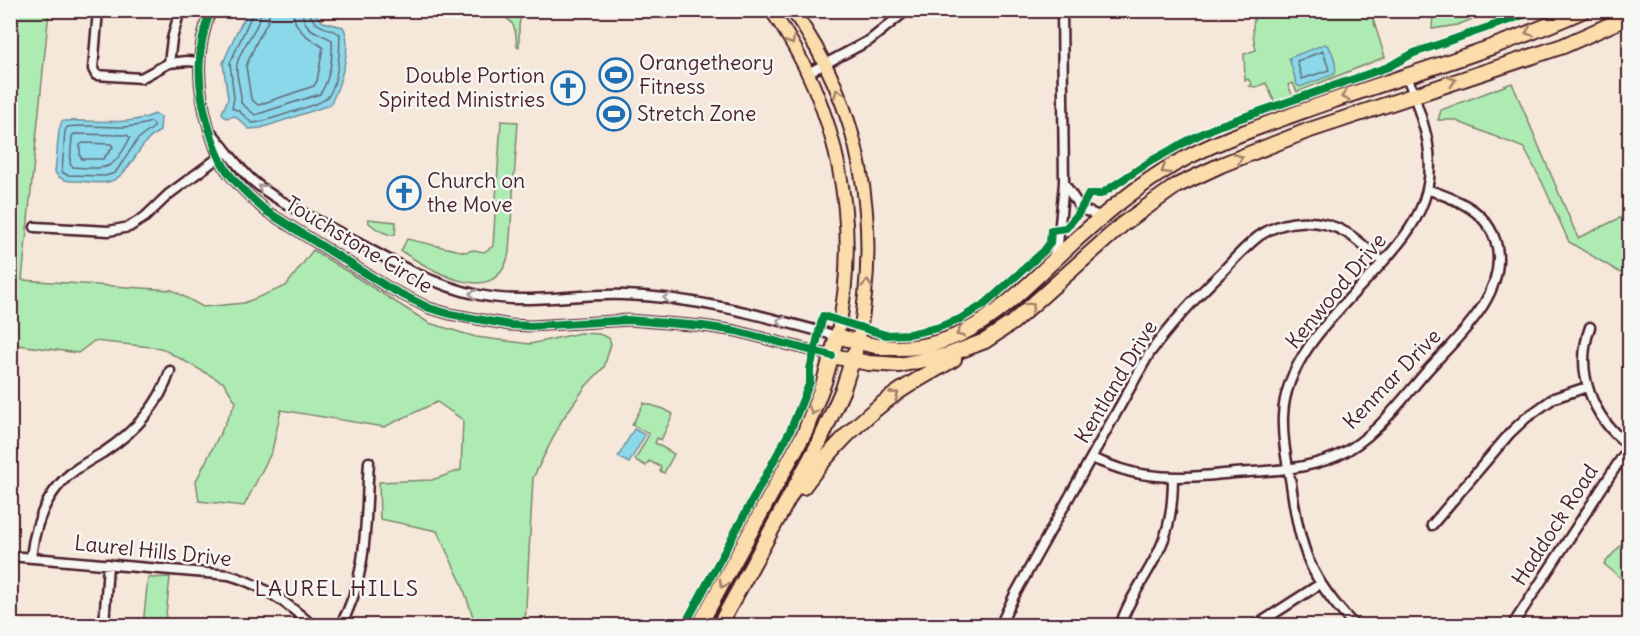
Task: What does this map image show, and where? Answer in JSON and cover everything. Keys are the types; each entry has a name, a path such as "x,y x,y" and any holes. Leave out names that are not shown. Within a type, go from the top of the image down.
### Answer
{"highway":[{"path":"699,626 801,441 814,410 837,336 886,347 909,348 955,336 1006,306 1102,217 1153,178 1210,147 1319,105 1524,34 1584,10"},
{"path":"771,530 831,453 858,425 912,383 999,334 1123,224 1176,186 1307,130 1563,46 1629,16"},
{"path":"832,356 889,365 909,364 948,355 985,341"},
{"path":"719,626 831,418 858,342"}],"main road":[{"path":"771,10 808,73 833,140 840,171 846,205 848,262 845,295 837,336"},
{"path":"792,10 825,65 846,114 865,191 868,260 864,312 858,342"}],"street":[{"path":"98,10 93,69 96,75 141,78 169,63 199,62"},
{"path":"169,63 172,39 180,10"},
{"name":"Touchstone Circle","path":"211,10 202,39 199,62 201,98 219,157 236,183 266,210 389,288 429,308 510,325 531,326 629,320 703,326 736,330 832,356"},
{"path":"808,73 870,40 908,10"},
{"path":"1051,263 1058,244 1064,183 1062,10"},
{"name":"Kenwood Drive","path":"1355,626 1336,606 1311,570 1299,538 1288,469 1283,415 1293,371 1312,341 1383,262 1409,230 1419,213 1427,189 1431,157 1428,140 1407,75"},
{"name":"Touchstone Circle","path":"210,130 252,179 272,195 419,275 460,291 503,299 536,300 597,295 656,296 725,307 837,336"},
{"path":"35,226 109,231 129,227 144,218 169,194 227,151"},
{"path":"1064,183 1081,208 1102,217"},
{"name":"Kenmar Drive","path":"1091,458 1126,471 1173,477 1288,469 1331,458 1362,439 1381,423 1462,331 1491,293 1497,276 1499,265 1496,242 1486,222 1465,204 1427,189"},
{"name":"Kentland Drive","path":"1000,626 1137,375 1160,338 1197,296 1259,236 1292,222 1315,222 1348,233 1383,262"},
{"path":"1590,327 1583,363 1587,387 1594,405 1608,426 1629,446"},
{"path":"31,557 42,510 54,491 78,467 119,441 134,428 158,400 170,371"},
{"path":"1432,525 1510,433 1526,418 1554,399 1587,387"},
{"name":"Haddock Road","path":"1512,626 1629,446"},
{"path":"340,626 352,604 360,580 369,462"},
{"path":"1120,626 1130,602 1161,548 1167,533 1172,511 1173,477"},
{"name":"Laurel Hills Drive","path":"10,556 216,573 244,579 271,591 313,626"},
{"path":"104,626 108,564"},
{"path":"1255,626 1320,584"}],"green space":[{"path":"1370,10 1385,57 1297,92 1293,83 1288,85 1294,99 1276,105 1266,83 1256,87 1249,86 1252,84 1248,79 1245,81 1244,54 1256,50 1253,25 1257,11"},
{"path":"1433,10 1494,11 1457,25 1432,29"},
{"path":"18,11 49,11 22,280 172,290 203,307 244,303 286,286 313,250 429,323 476,337 530,344 580,333 599,334 609,338 611,344 604,367 586,386 562,420 533,478 525,625 474,625 462,584 437,531 380,519 379,482 432,480 461,470 463,420 437,402 384,427 281,410 272,451 244,506 199,501 196,481 236,402 224,383 161,348 94,341 78,353 11,344 11,37"},
{"path":"435,11 525,11 519,23 519,47 517,47 514,28 505,17 500,15 446,16"},
{"path":"1512,83 1578,238 1622,217 1629,224 1629,278 1569,242 1524,148 1454,120 1438,120 1441,110"},
{"path":"501,121 518,122 509,252 502,270 492,280 478,283 462,281 429,268 401,251 407,239 465,252 474,250 484,252 493,246"},
{"path":"368,219 396,222 395,235 378,230 369,223"},
{"path":"644,403 673,414 661,440 657,438 655,443 674,454 664,473 660,471 661,467 649,461 646,466 635,460 649,434 632,425"},
{"path":"1629,536 1629,585 1604,564"},
{"path":"170,577 165,625 143,625 148,578"}],"water":[{"path":"249,11 313,11 323,22 343,27 347,44 346,55 341,78 330,105 261,128 249,129 235,116 226,118 222,113 228,99 223,63"},
{"path":"1325,44 1334,57 1335,74 1300,87 1297,85 1289,58"},
{"path":"155,114 161,117 160,131 145,143 128,167 116,179 101,183 69,181 60,178 55,172 62,121 121,121"},
{"path":"634,429 645,435 629,463 618,457"}],"cycle path":[{"path":"211,10 202,40 200,84 209,128 227,171 266,211 389,288 429,308 510,325 531,326 629,320 703,326 736,331 832,356"},
{"path":"684,626 790,431 810,382 810,369 823,316 886,335 909,334 937,328 960,319 985,304 1044,251 1050,243 1051,230 1066,228 1078,214 1089,194 1101,194 1151,161 1189,140 1218,126 1388,67 1414,53 1538,10"}],"place":[{"name":"Orangetheory Fitness","path":"616,75"},
{"name":"Double Portion Spirited Ministries","path":"568,88"},
{"name":"Stretch Zone","path":"614,114"},
{"name":"Church on the Move","path":"404,193"}],"district":[{"name":"LAUREL HILLS","path":"337,588"}]}
